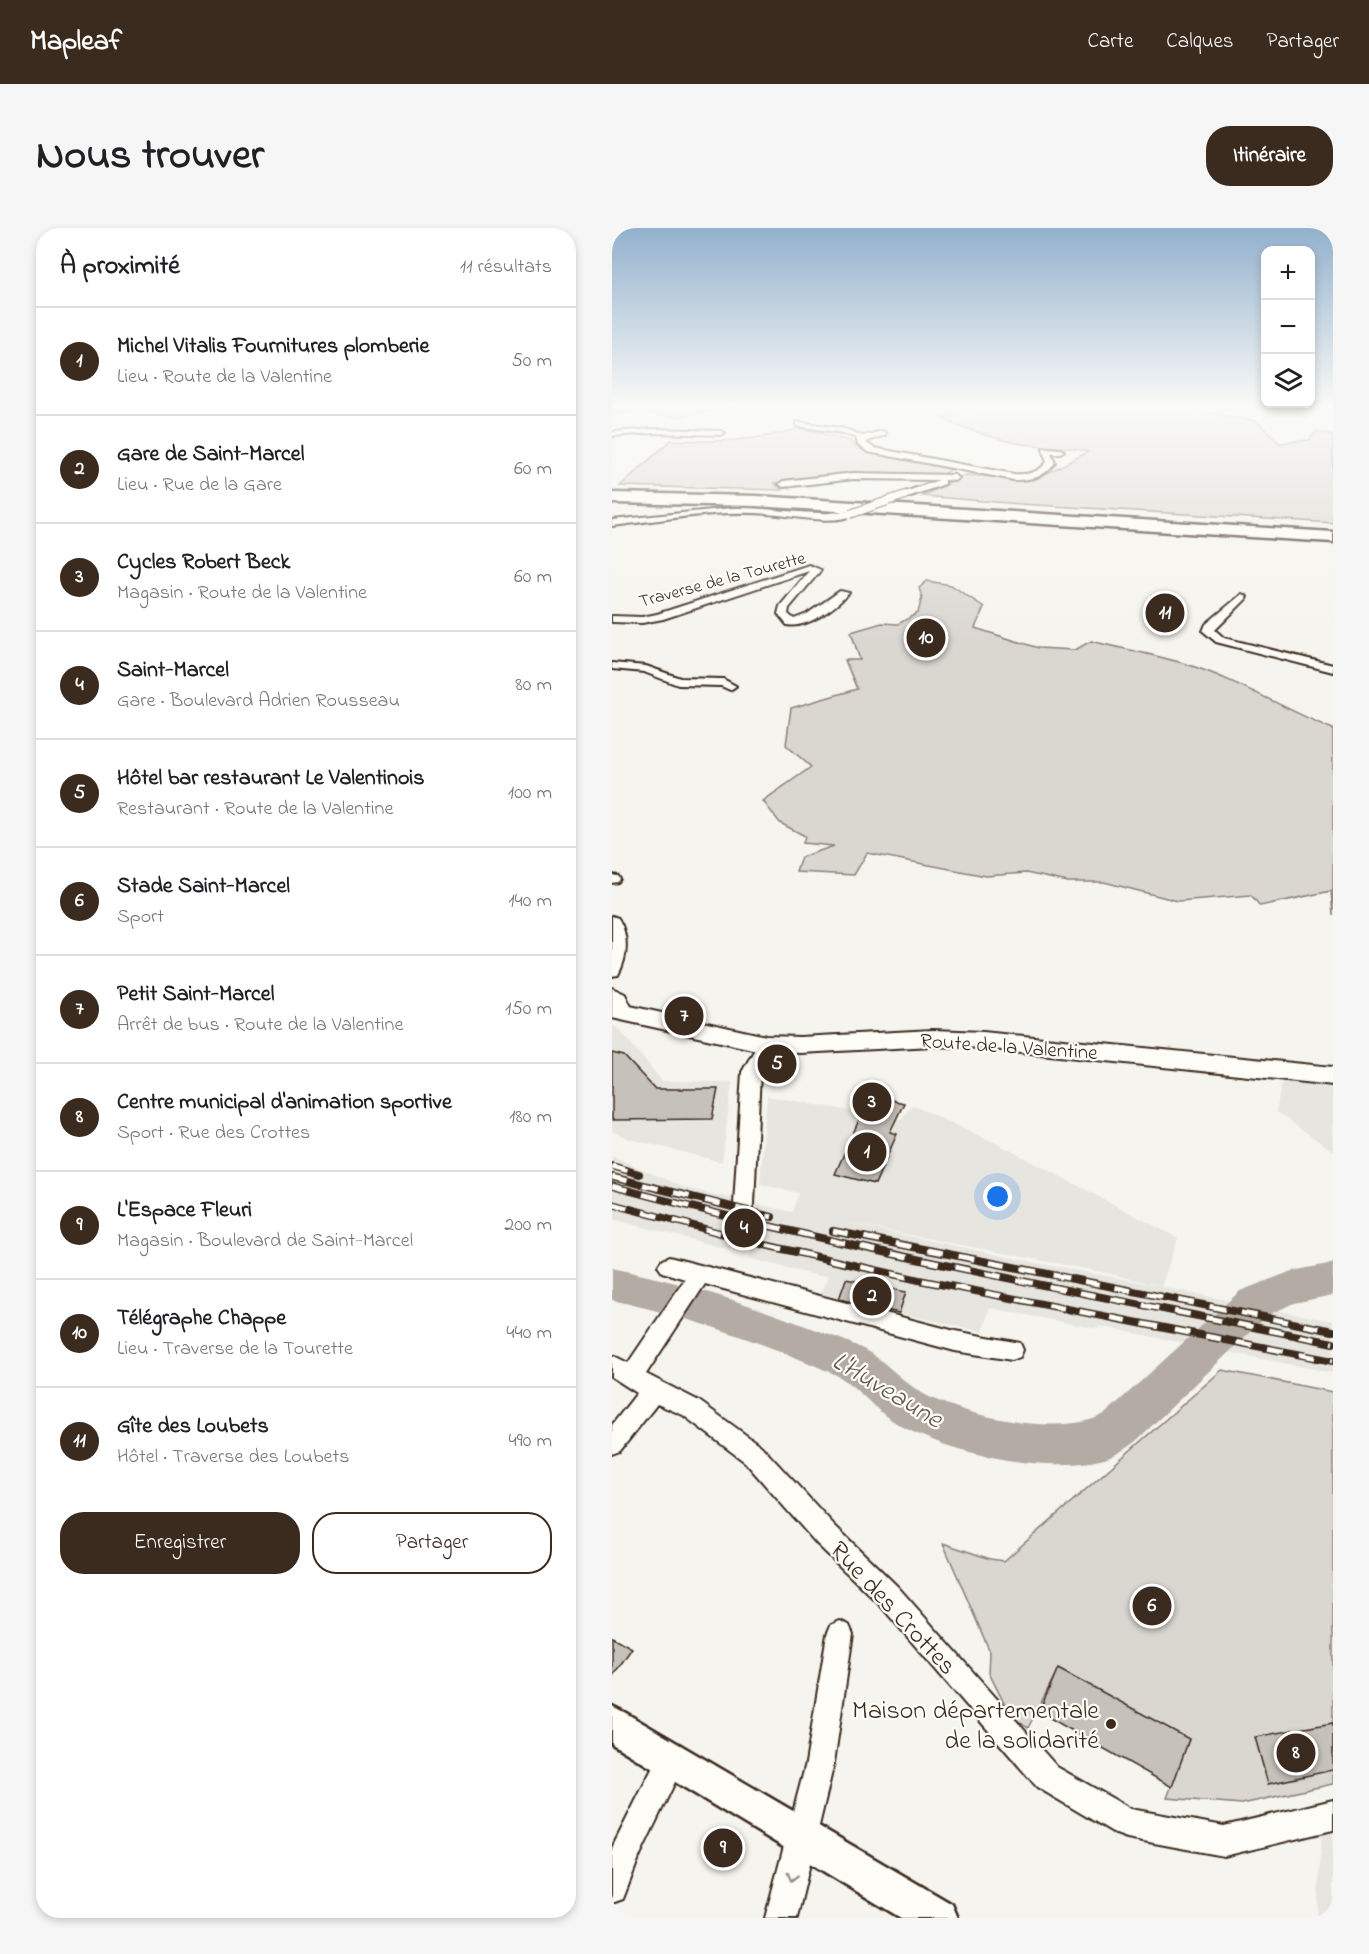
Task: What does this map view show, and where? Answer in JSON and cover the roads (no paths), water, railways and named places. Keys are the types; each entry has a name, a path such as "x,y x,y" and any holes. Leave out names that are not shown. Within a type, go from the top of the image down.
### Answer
{"highway":[{"path":"612,491 774,495 1333,530"},
{"path":"612,498 756,501 1333,537"}],"main road":[{"name":"Route de la Valentine","path":"616,1006 766,1044 800,1045 933,1038 982,1040 1333,1074"}],"street":[{"path":"783,484 793,483"},
{"path":"612,523 723,510 764,510 820,516 849,514 941,483"},
{"name":"Traverse de la Tourette","path":"612,619 642,620 659,617 809,568 816,570 784,608 785,619 799,624 844,593"},
{"path":"1242,597 1210,626 1211,634 1220,640 1333,669"},
{"path":"612,666 646,669 678,681 723,683 730,686"},
{"path":"612,921 618,932 619,952 612,971"},
{"path":"744,1204 751,1099 750,1076 766,1044"},
{"path":"669,1266 697,1278 955,1341 1012,1350"},
{"path":"631,1378 697,1278"},
{"name":"Rue des Crottes","path":"612,1365 653,1391 691,1408 753,1454 826,1535 889,1596 1047,1777 1127,1823 1224,1841 1333,1815"},
{"path":"612,1443 653,1391"},
{"path":"781,1918 820,1763 840,1634"},
{"path":"612,1724 938,1918"},
{"path":"612,1888 627,1848 672,1760"}],"waterway":[{"name":"L'Huveaune","path":"612,1284 672,1297 748,1321 850,1362 906,1406 952,1427 1008,1441 1064,1445 1101,1440 1121,1427 1254,1303 1292,1287 1333,1279"}],"railway":[{"path":"612,1166 639,1174"},
{"path":"612,1177 772,1217"},
{"path":"612,1186 881,1251 1333,1343"},
{"path":"612,1204 765,1245 919,1280 1333,1361"},
{"path":"833,1231 1333,1331"}],"place":[{"name":"Gîte des Loubets","path":"1165,613"},
{"name":"Télégraphe Chappe","path":"926,638"},
{"name":"Petit Saint-Marcel","path":"684,1016"},
{"name":"Hôtel bar restaurant Le Valentinois","path":"777,1064"},
{"name":"Cycles Robert Beck","path":"872,1102"},
{"name":"Michel Vitalis Fournitures plomberie","path":"867,1152"},
{"name":"Saint-Marcel","path":"744,1228"},
{"name":"Gare de Saint-Marcel","path":"872,1296"},
{"name":"Stade Saint-Marcel","path":"1152,1606"},
{"name":"Maison départementale de la solidarité","path":"1111,1724"},
{"name":"Centre municipal d'animation sportive","path":"1296,1753"},
{"name":"L'Espace Fleuri","path":"723,1848"}]}
